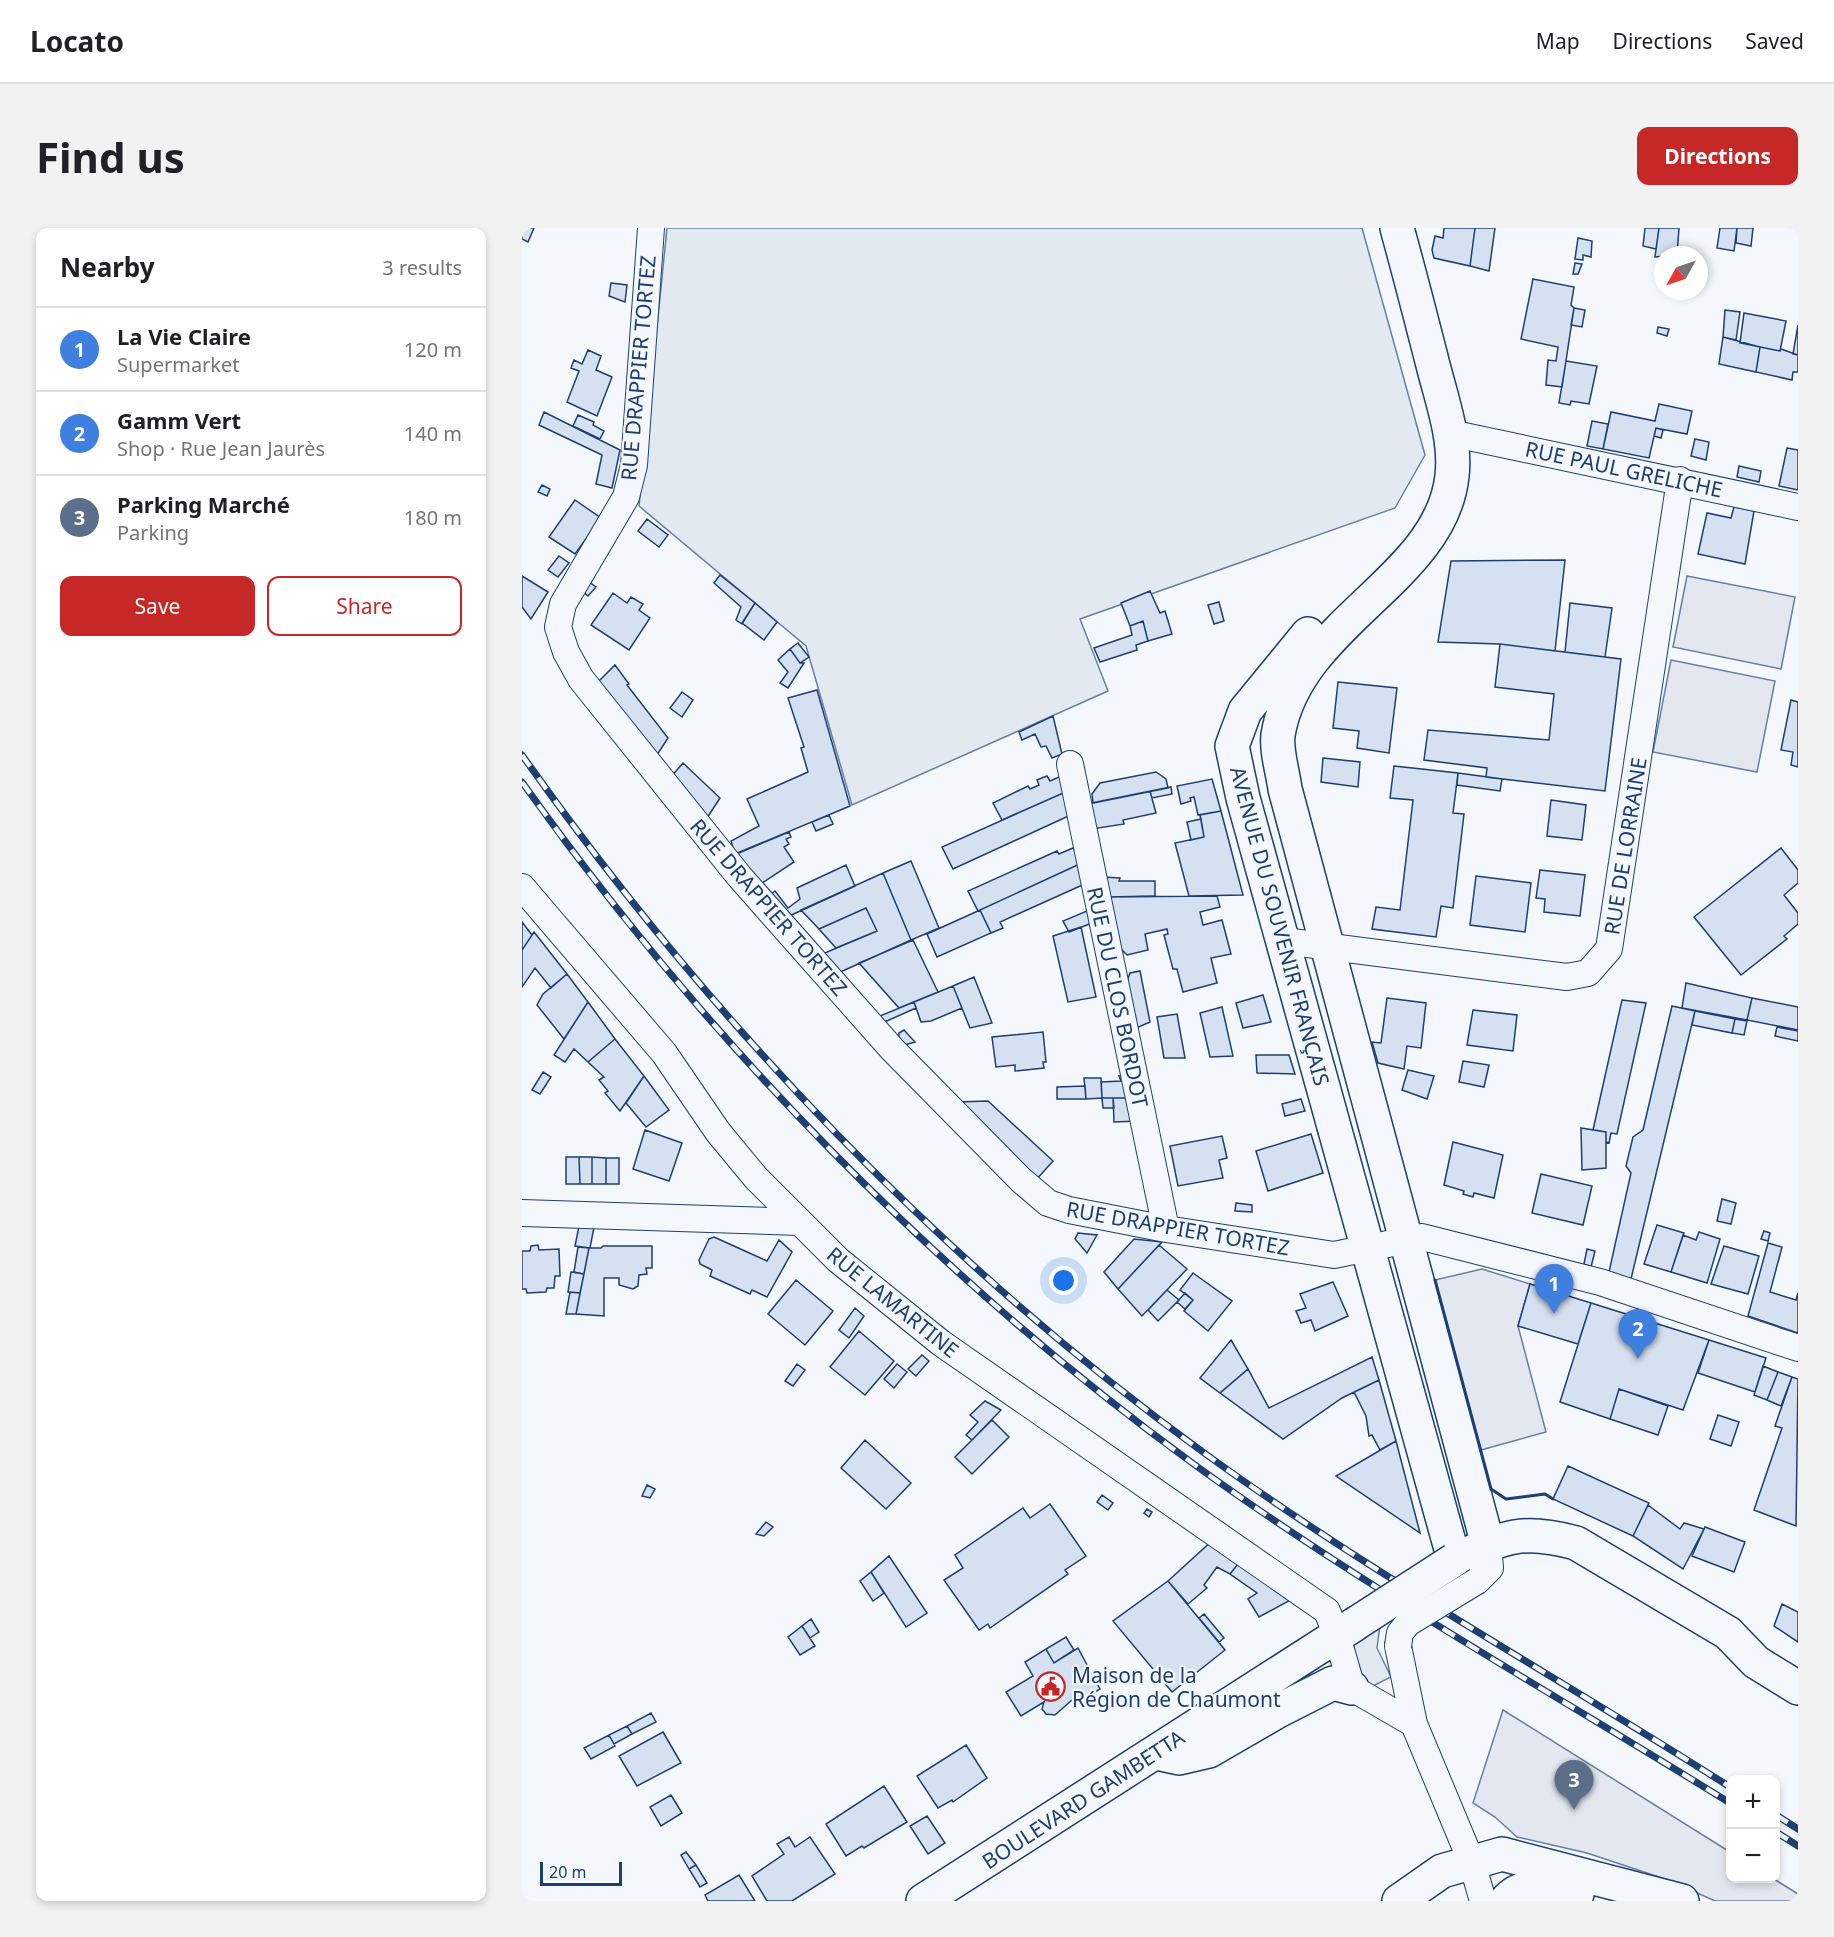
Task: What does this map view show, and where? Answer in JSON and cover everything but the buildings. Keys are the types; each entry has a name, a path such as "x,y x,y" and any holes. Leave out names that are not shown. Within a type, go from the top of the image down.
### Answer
{"street":[{"name":"RUE DRAPPIER TORTEZ","path":"651,228 634,465 626,497 562,604 558,627 566,652 581,679 739,876 892,1049 1021,1180 1048,1203 1059,1207 1166,1229 1335,1255 1422,1237 1466,1246 1600,1282 1798,1348"},
{"path":"1397,228 1450,433"},
{"name":"RUE PAUL GRELICHE","path":"1450,433 1680,480 1798,507"},
{"name":"AVENUE DU SOUVENIR FRANÇAIS","path":"1450,433 1428,495 1391,553 1329,609 1273,674 1245,711 1232,746 1243,798 1284,940 1366,1248 1466,1571"},
{"name":"AVENUE DU SOUVENIR FRANÇAIS","path":"1450,433 1453,476 1445,506 1428,537 1406,566 1346,620 1305,670 1290,693 1278,737 1285,789 1488,1545"},
{"name":"RUE DE LORRAINE","path":"1284,940 1567,977 1588,973 1609,949 1680,480"},
{"name":"RUE DU CLOS BORDOT","path":"1070,764 1166,1229"},
{"name":"RUE LAMARTINE","path":"522,887 664,1053 712,1125 756,1178 838,1260 941,1343 1327,1611 1346,1630 1352,1688"},
{"path":"522,1213 799,1222"},
{"name":"BOULEVARD GAMBETTA","path":"923,1901 1346,1630 1466,1571 1488,1545 1526,1534 1548,1535 1576,1542 1728,1633 1756,1662 1798,1688"},
{"path":"1466,1571 1408,1623 1400,1633 1398,1646 1414,1724 1472,1863 1484,1901"},
{"path":"1156,1753 1179,1758 1209,1751 1333,1683 1352,1688 1414,1724"},
{"path":"1399,1901 1442,1871 1502,1854 1673,1900"},
{"path":"1506,1901 1513,1893 1534,1886 1613,1901"}],"shaded area":[{"path":"667,228 1362,228 1425,455 1395,508 1080,619 1108,691 852,805 806,646 639,506"},
{"path":"1687,576 1795,597 1781,669 1673,647"},
{"path":"1671,660 1775,681 1757,772 1653,752"},
{"path":"1482,1269 1530,1284 1518,1326 1546,1432 1481,1450 1435,1280"},
{"path":"1380,1625 1377,1648 1391,1677 1367,1689 1348,1645"},
{"path":"1503,1710 1726,1849 1726,1883 1780,1883 1798,1894 1798,1901 1715,1901 1671,1881 1587,1853 1517,1837 1495,1817 1473,1803"}],"railway":[{"path":"522,755 595,854 672,950 752,1043 836,1133 924,1220 1015,1302 1109,1381 1270,1499 1400,1584 1726,1785"},
{"path":"522,782 593,878 669,972 748,1063 917,1235 1007,1316 1100,1392 1195,1465 1260,1511 1459,1639 1726,1801"},
{"path":"1780,1818 1798,1829"},
{"path":"1780,1835 1798,1846"}],"wall":[{"path":"1435,1280 1491,1489 1506,1499 1545,1494 1553,1499"}],"place":[{"name":"La Vie Claire","path":"1554,1314"},
{"name":"Gamm Vert","path":"1638,1359"},
{"name":"Maison de la Région de Chaumont","path":"1051,1687"},
{"name":"Parking Marché","path":"1574,1810"}]}
